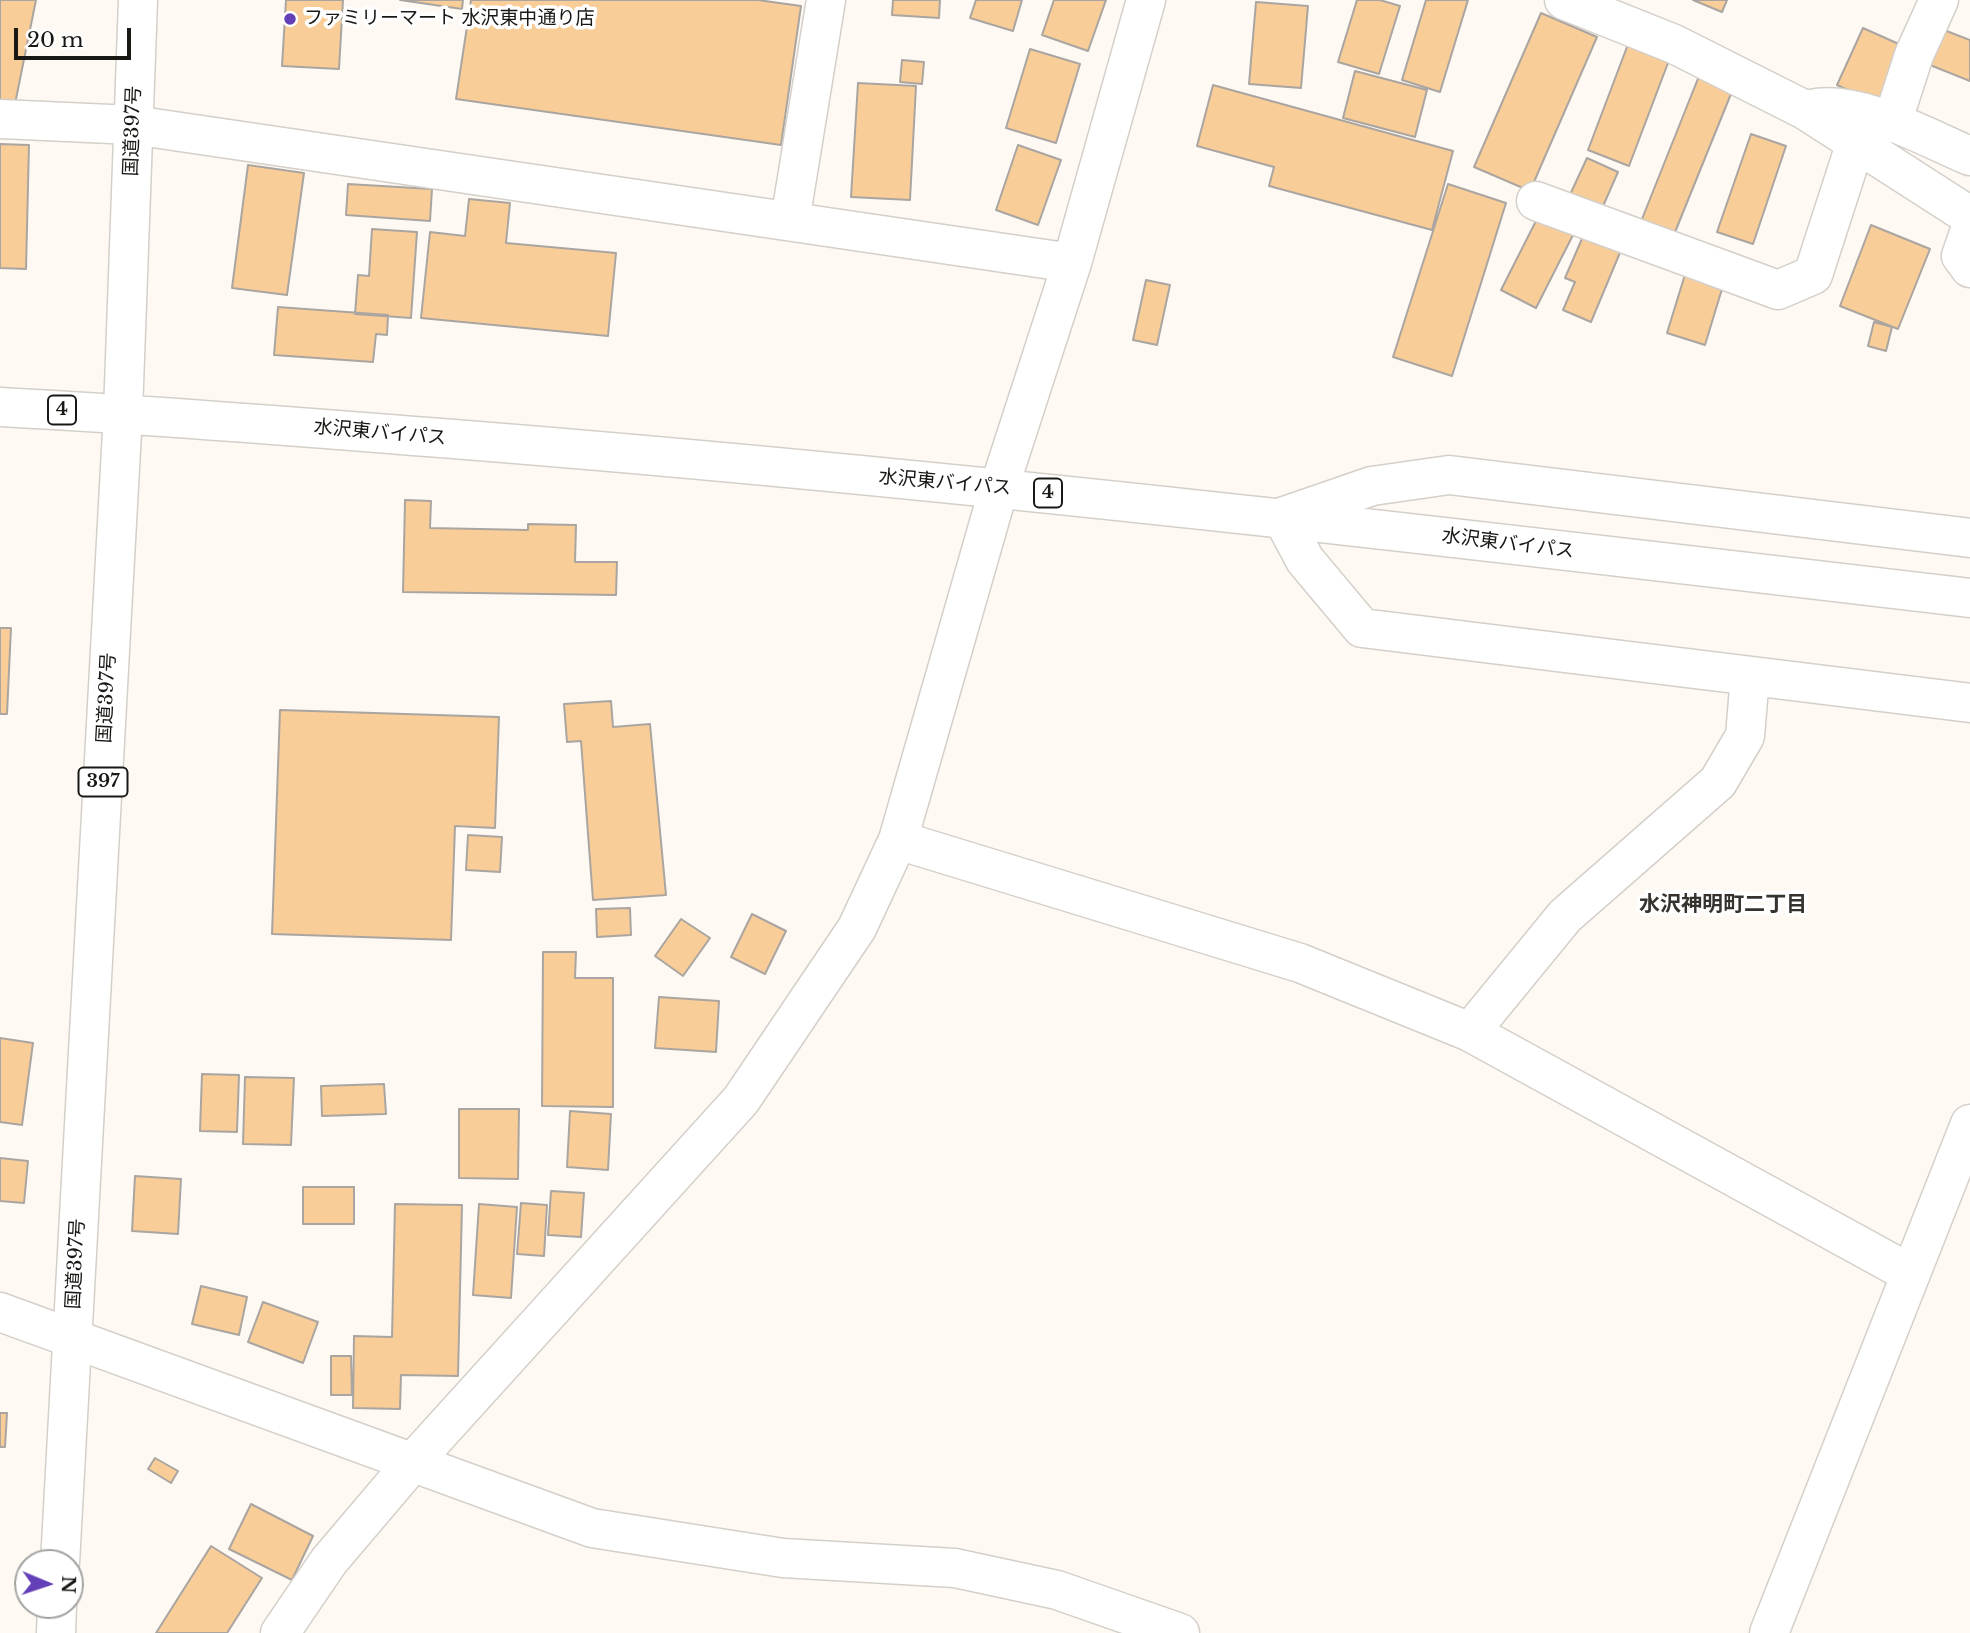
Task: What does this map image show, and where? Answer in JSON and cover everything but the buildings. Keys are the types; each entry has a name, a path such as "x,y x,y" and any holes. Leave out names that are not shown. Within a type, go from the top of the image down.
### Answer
{"main road":[{"name":"国道397号","path":"61,1549 123,413 138,0"},
{"path":"790,221 826,0"},
{"path":"280,1633 329,1561 413,1462 741,1100 857,928 898,840 999,488 1072,263 1146,0"},
{"path":"1564,0 1674,44 1805,110 1970,216"},
{"path":"1892,123 1914,55 1939,0"},
{"path":"1805,110 1828,105 1892,123 1970,156"},
{"path":"0,119 133,125 1072,263"},
{"path":"1536,201 1778,290 1813,275 1856,142"},
{"path":"1970,230 1961,256 1970,268"},
{"name":"水沢東バイパス","path":"0,407 123,413 606,451 999,488 1282,517 1970,598"},
{"path":"1970,538 1449,475 1372,486 1282,517 1305,560 1362,628 1970,703"},
{"path":"1470,1032 1565,915 1718,782 1745,736 1750,676"},
{"path":"898,840 1300,963 1470,1032 1911,1274"},
{"path":"1769,1633 1970,1124"},
{"path":"0,1311 592,1528 783,1558 955,1568 1057,1590 1180,1633"}],"place":[{"name":"ファミリーマート 水沢東中通り店","path":"290,19"}],"district":[{"name":"水沢神明町二丁目","path":"1723,905"}]}
